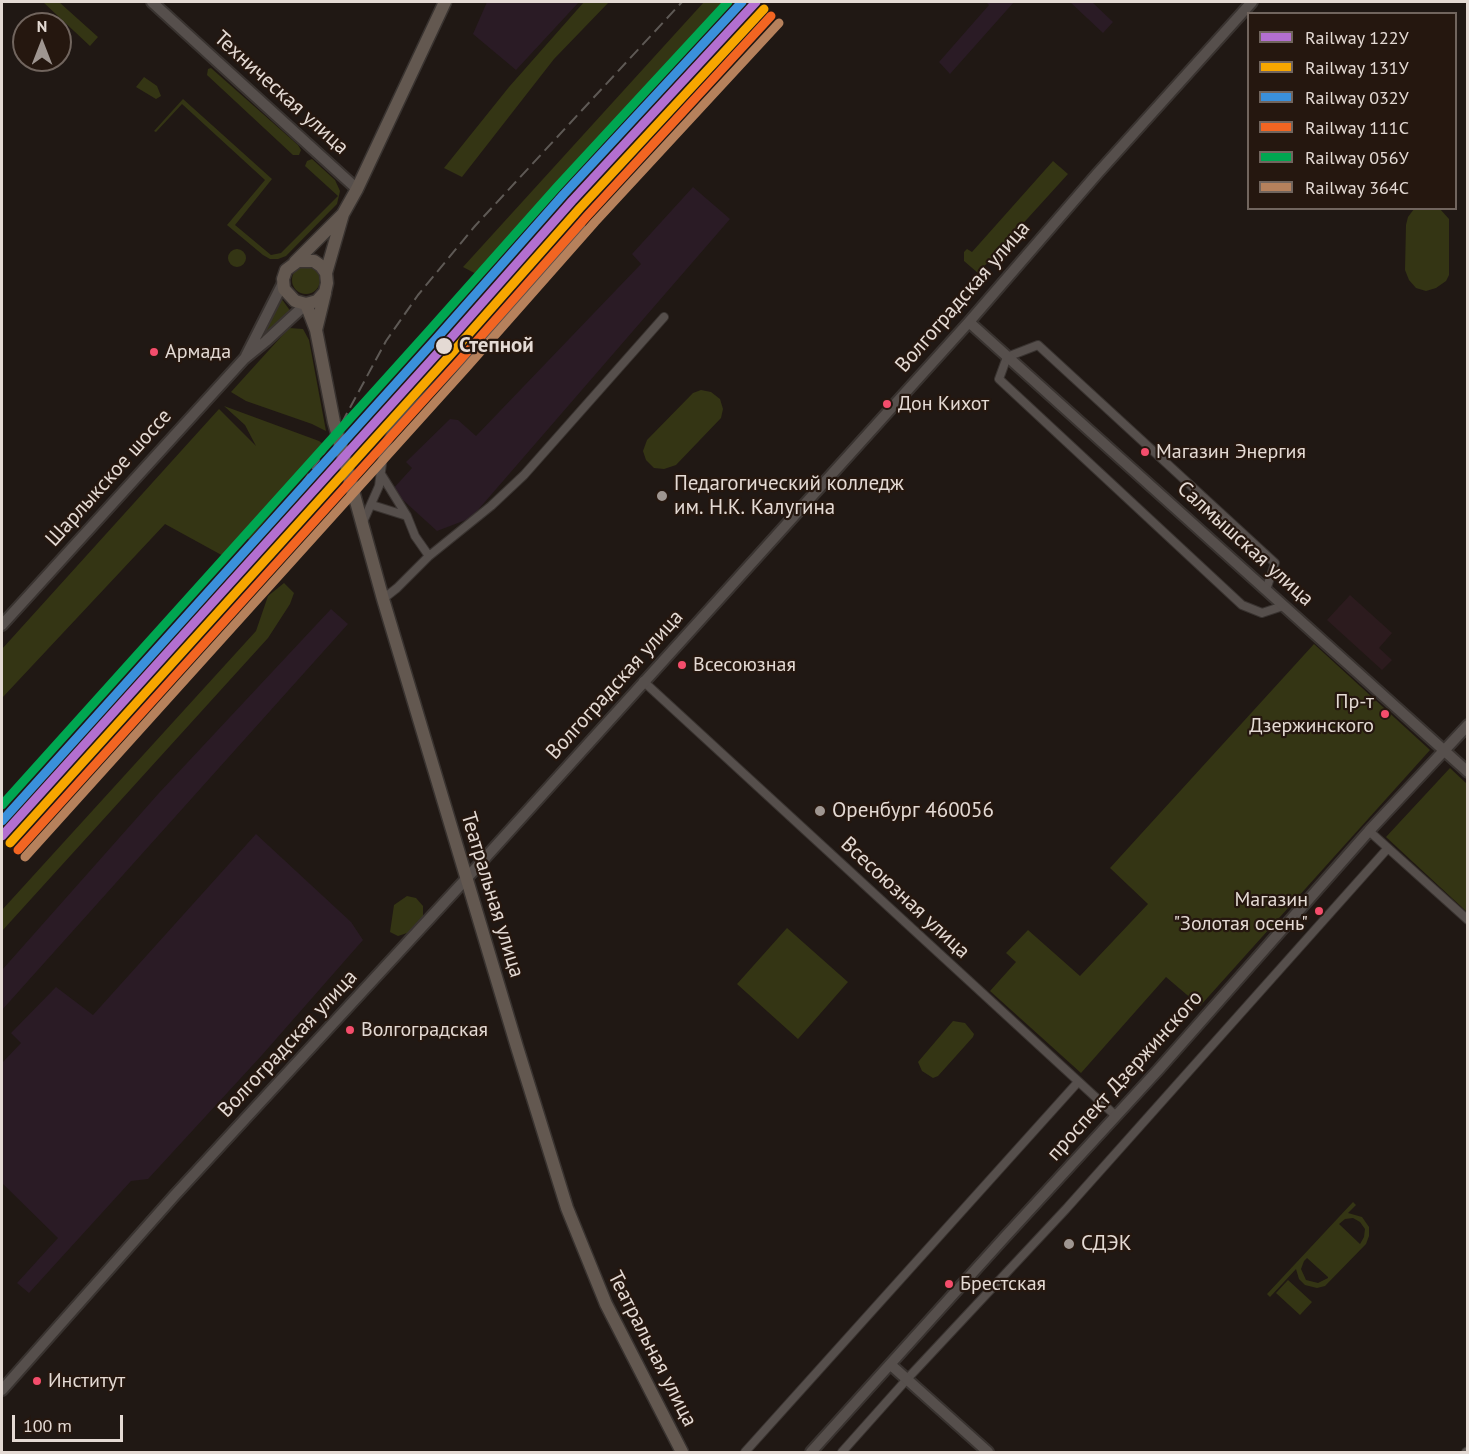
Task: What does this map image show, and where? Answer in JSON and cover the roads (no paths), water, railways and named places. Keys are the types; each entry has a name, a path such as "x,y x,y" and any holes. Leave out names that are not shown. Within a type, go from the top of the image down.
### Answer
{"main road":[{"name":"Техническая улица","path":"152,2 357,189"},
{"path":"343,214 286,270 283,283 290,298 306,304 317,301 325,292 326,273 343,214 445,2"},
{"name":"Волгоградская улица","path":"2,1390 186,1183 466,879 969,322 1097,174 1252,2"},
{"path":"294,262 314,261 326,273"},
{"name":"Шарлыкское шоссе","path":"244,358 283,283"},
{"name":"Театральная улица","path":"316,330 325,292"},
{"name":"Шарлыкское шоссе","path":"2,625 244,358 306,304"},
{"name":"Театральная улица","path":"306,304 316,330 334,422 383,599 552,1159 585,1256 606,1304 682,1452"},
{"name":"Салмышская улица","path":"969,322 1467,772"},
{"name":"проспект Дзержинского","path":"811,1452 1159,1070 1369,831 1467,725"},
{"path":"891,1365 988,1452"}],"street":[{"path":"363,522 372,505 381,474 384,449 393,429 486,336 581,227"},
{"path":"383,599 429,556 491,506 524,475 664,317"},
{"path":"1266,590 1275,562 1038,345 1007,357 999,379 1242,605 1262,613 1283,606"},
{"path":"381,474 407,516 415,536 429,556"},
{"path":"372,505 407,516"},
{"name":"Всесоюзная улица","path":"643,681 1116,1116"},
{"path":"1369,831 1467,920"},
{"path":"842,1452 1058,1217 1388,848"},
{"path":"745,1452 1078,1082"}],"railway":[{"path":"2,819 288,503 331,443 386,341 418,295 475,226 682,2"}],"rail line":[{"name":"056У","path":"2,805 557,187 728,2"},
{"name":"032У","path":"2,821 564,194 742,2"},
{"name":"122У","path":"2,836 572,201 756,2"},
{"name":"131У","path":"10,843 580,208 764,9"},
{"name":"111С","path":"18,850 588,215 771,16"},
{"name":"364С","path":"25,857 595,222 779,23"}],"place":[{"name":"Степной","path":"444,346"},
{"name":"Армада","path":"154,352"},
{"name":"Дон Кихот","path":"887,404"},
{"name":"Магазин Энергия","path":"1145,452"},
{"name":"Педагогический колледж им. Н.К. Калугина","path":"662,496"},
{"name":"Всесоюзная","path":"682,665"},
{"name":"Пр-т Дзержинского","path":"1385,714"},
{"name":"Оренбург 460056","path":"820,811"},
{"name":"Магазин \"Золотая осень\"","path":"1319,911"},
{"name":"Волгоградская","path":"350,1030"},
{"name":"СДЭК","path":"1069,1244"},
{"name":"Брестская","path":"949,1284"},
{"name":"Институт","path":"37,1381"}]}
